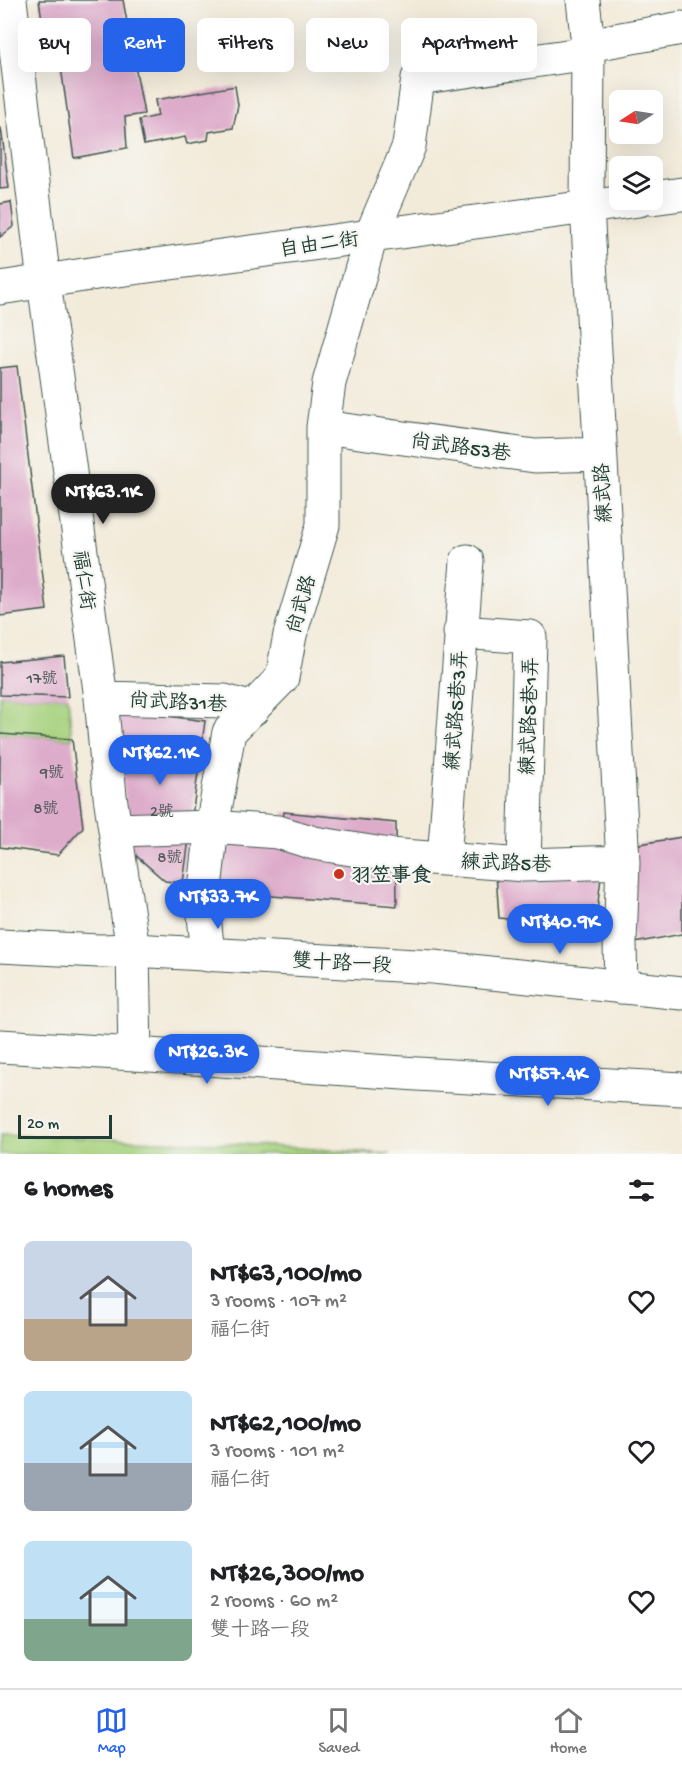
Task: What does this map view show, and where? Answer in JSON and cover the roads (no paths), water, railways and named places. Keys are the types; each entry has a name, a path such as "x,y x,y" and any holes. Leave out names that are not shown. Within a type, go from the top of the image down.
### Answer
{"main road":[{"name":"福仁街","path":"10,0 44,282 101,698 110,796 133,950 135,1054"},
{"name":"練武路","path":"583,0 588,49 587,206 623,862 621,987"},
{"path":"371,236 409,146 418,78 588,49 682,28"},
{"path":"663,197 682,194"},
{"name":"自由二街","path":"0,288 609,203"},
{"name":"尚武路","path":"207,955 203,906 212,827 229,732 282,678 290,635 323,525 323,428 329,383 371,236"},
{"name":"尚武路53巷","path":"323,428 535,456 600,454"},
{"name":"練武路5巷3弄","path":"444,859 467,561"},
{"name":"練武路5巷1弄","path":"460,632 530,637 524,865"},
{"name":"尚武路31巷","path":"101,698 225,700 254,709"},
{"name":"練武路5巷","path":"116,830 212,827 278,832 314,843 389,855 524,865 623,862"},
{"name":"雙十路一段","path":"0,946 99,951 133,950 433,967 682,993"},
{"path":"0,1046 682,1089"}],"place":[{"name":"羽笠事食","path":"339,874"}]}
